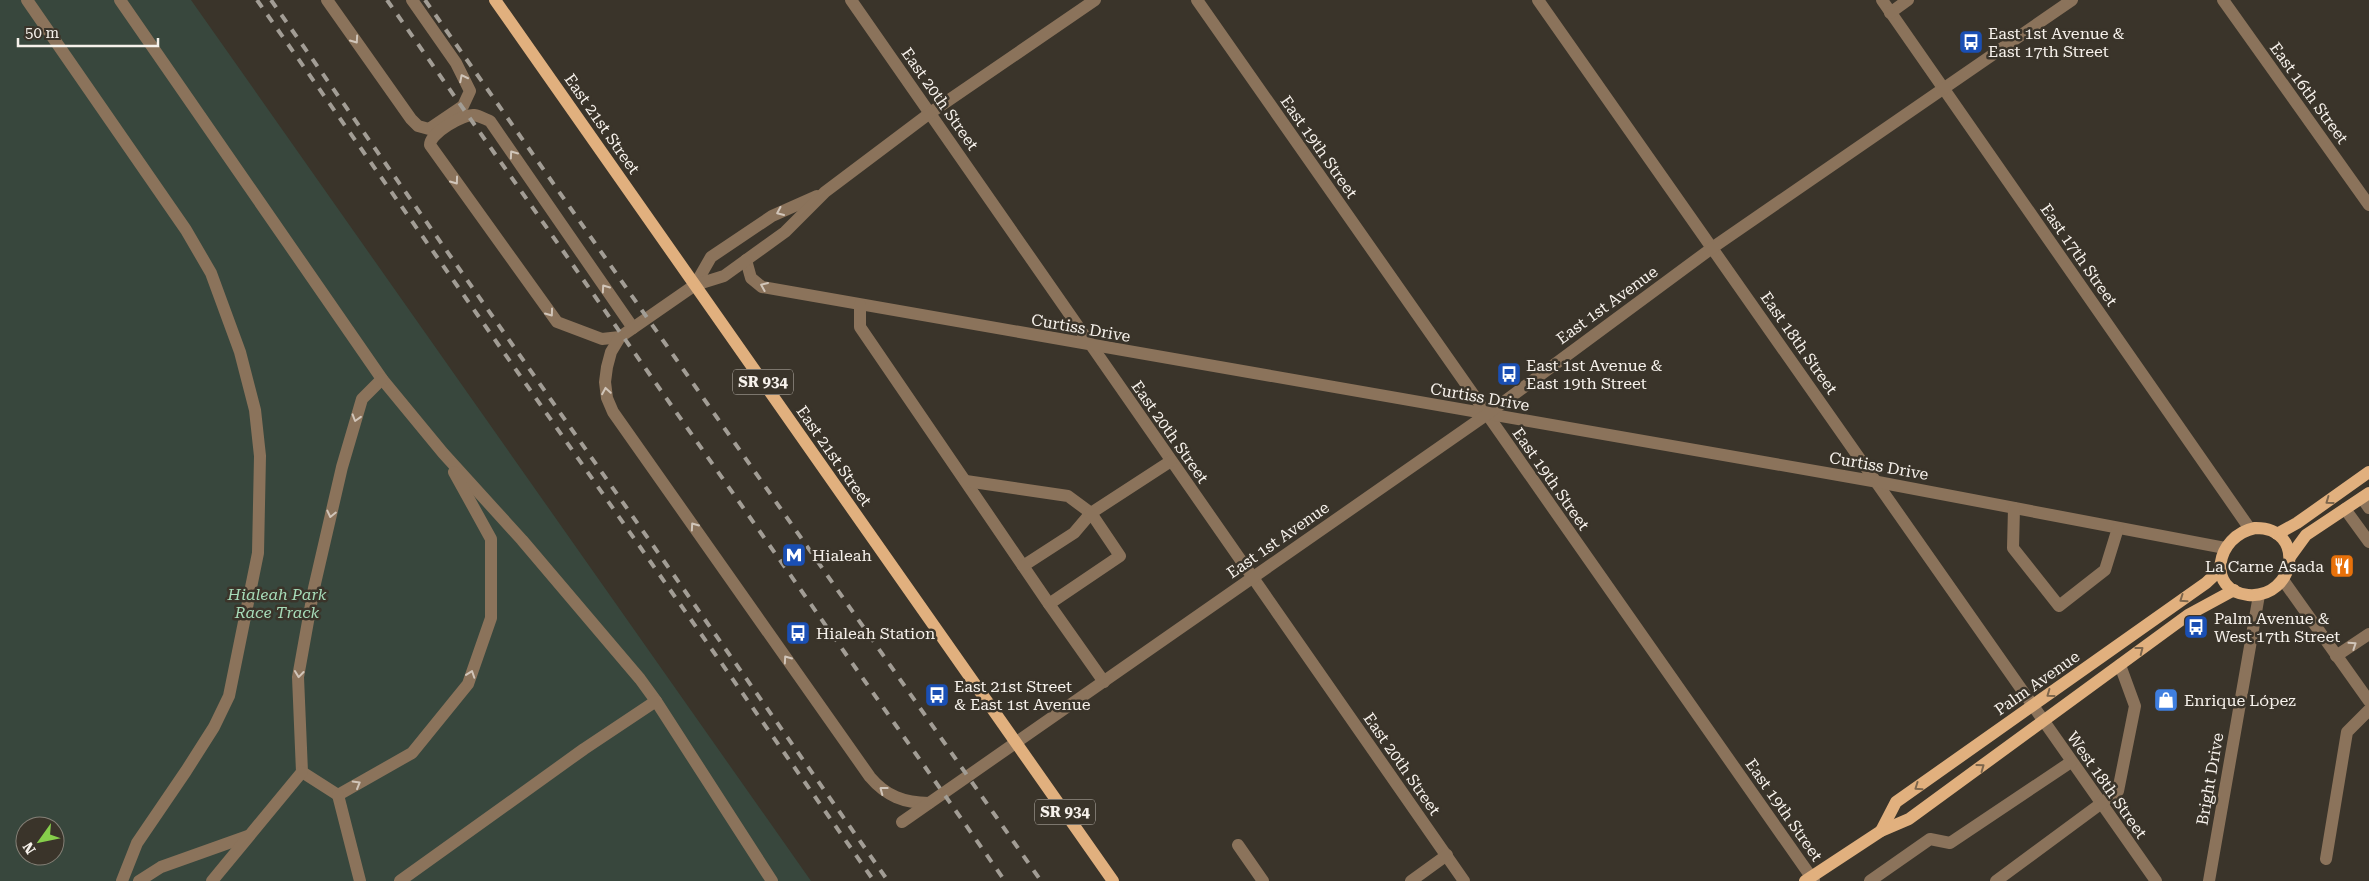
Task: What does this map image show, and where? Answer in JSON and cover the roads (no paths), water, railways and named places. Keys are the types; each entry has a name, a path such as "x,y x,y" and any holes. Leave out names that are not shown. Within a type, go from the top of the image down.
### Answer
{"main road":[{"name":"East 21st Street","path":"495,0 1114,881"},
{"path":"2278,534 2297,523 2369,472"},
{"path":"2290,557 2306,535 2345,509 2366,500"},
{"path":"2260,528 2278,534 2285,541 2290,557 2288,572 2283,580 2273,589 2259,594 2247,595 2234,590 2226,582 2221,569 2225,548 2234,538 2250,529 2260,528"},
{"name":"Palm Avenue","path":"1881,831 1896,802 2206,583 2221,569"},
{"name":"Palm Avenue","path":"1810,880 1881,831 1909,819 2188,615 2234,590"}],"street":[{"path":"27,0 186,230 211,273 240,352 255,410 260,456 258,553 229,696 214,727 137,843 122,881"},
{"path":"120,0 382,379 443,453 522,540 640,679 772,881"},
{"path":"327,0 411,119 418,126 429,129 463,106 470,91 456,63 412,0"},
{"name":"East 20th Street","path":"851,0 1464,881"},
{"path":"633,328 490,120 473,115 451,123 432,136 430,145 557,322 602,339 620,337 633,328 695,285 724,276 785,232 825,192 930,113 1095,0"},
{"name":"East 19th Street","path":"1197,0 1810,880"},
{"name":"East 18th Street","path":"1538,0 1878,482 2032,707"},
{"name":"East 17th Street","path":"1882,0 2250,529"},
{"path":"1890,13 1908,0"},
{"name":"East 1st Avenue","path":"902,822 1017,744 1486,415 1712,248 2072,0"},
{"name":"East 16th Street","path":"2223,0 2369,205"},
{"path":"695,285 711,257 772,216 825,192"},
{"name":"Curtiss Drive","path":"746,260 751,278 762,287 1090,346 1878,482 2225,548"},
{"path":"860,305 860,327 1104,682"},
{"path":"620,337 609,359 605,382 607,398 613,412 880,789 911,803 929,803"},
{"path":"212,881 302,772 298,677 314,588 342,467 362,399 382,379"},
{"path":"338,794 412,753 468,684 491,618 491,539 443,453"},
{"path":"1023,566 1074,533 1091,514 1171,461"},
{"path":"966,481 1068,496 1091,514 1120,556 1049,604"},
{"path":"2014,508 2013,548 2059,606 2104,570 2118,528"},
{"path":"2345,509 2369,542"},
{"path":"2283,580 2369,701"},
{"name":"Bright Drive","path":"2209,881 2259,594"},
{"path":"2336,656 2369,634"},
{"path":"1996,881 2118,790 2134,706 2120,665"},
{"path":"400,881 584,749 656,701"},
{"name":"West 18th Street","path":"2032,707 2156,881"},
{"path":"2326,859 2347,732 2369,710"},
{"path":"1870,881 1930,839 1950,843 2071,762"},
{"path":"302,772 338,794 360,881"},
{"path":"139,881 161,867 248,836"},
{"path":"1238,845 1263,881"},
{"path":"1411,881 1447,855"}],"railway":[{"path":"257,0 874,881"},
{"path":"271,0 888,881"},
{"path":"387,0 1005,881"},
{"path":"425,0 1041,881"}],"place":[{"name":"East 1st Avenue & East 17th Street","path":"1971,42"},
{"name":"East 1st Avenue & East 19th Street","path":"1509,374"},
{"name":"Hialeah","path":"794,555"},
{"name":"La Carne Asada","path":"2342,566"},
{"name":"Palm Avenue & West 17th Street","path":"2196,627"},
{"name":"Hialeah Station","path":"798,633"},
{"name":"East 21st Street & East 1st Avenue","path":"937,695"},
{"name":"Enrique López","path":"2166,700"}],"park label":[{"name":"Hialeah Park Race Track","path":"277,603"}]}
